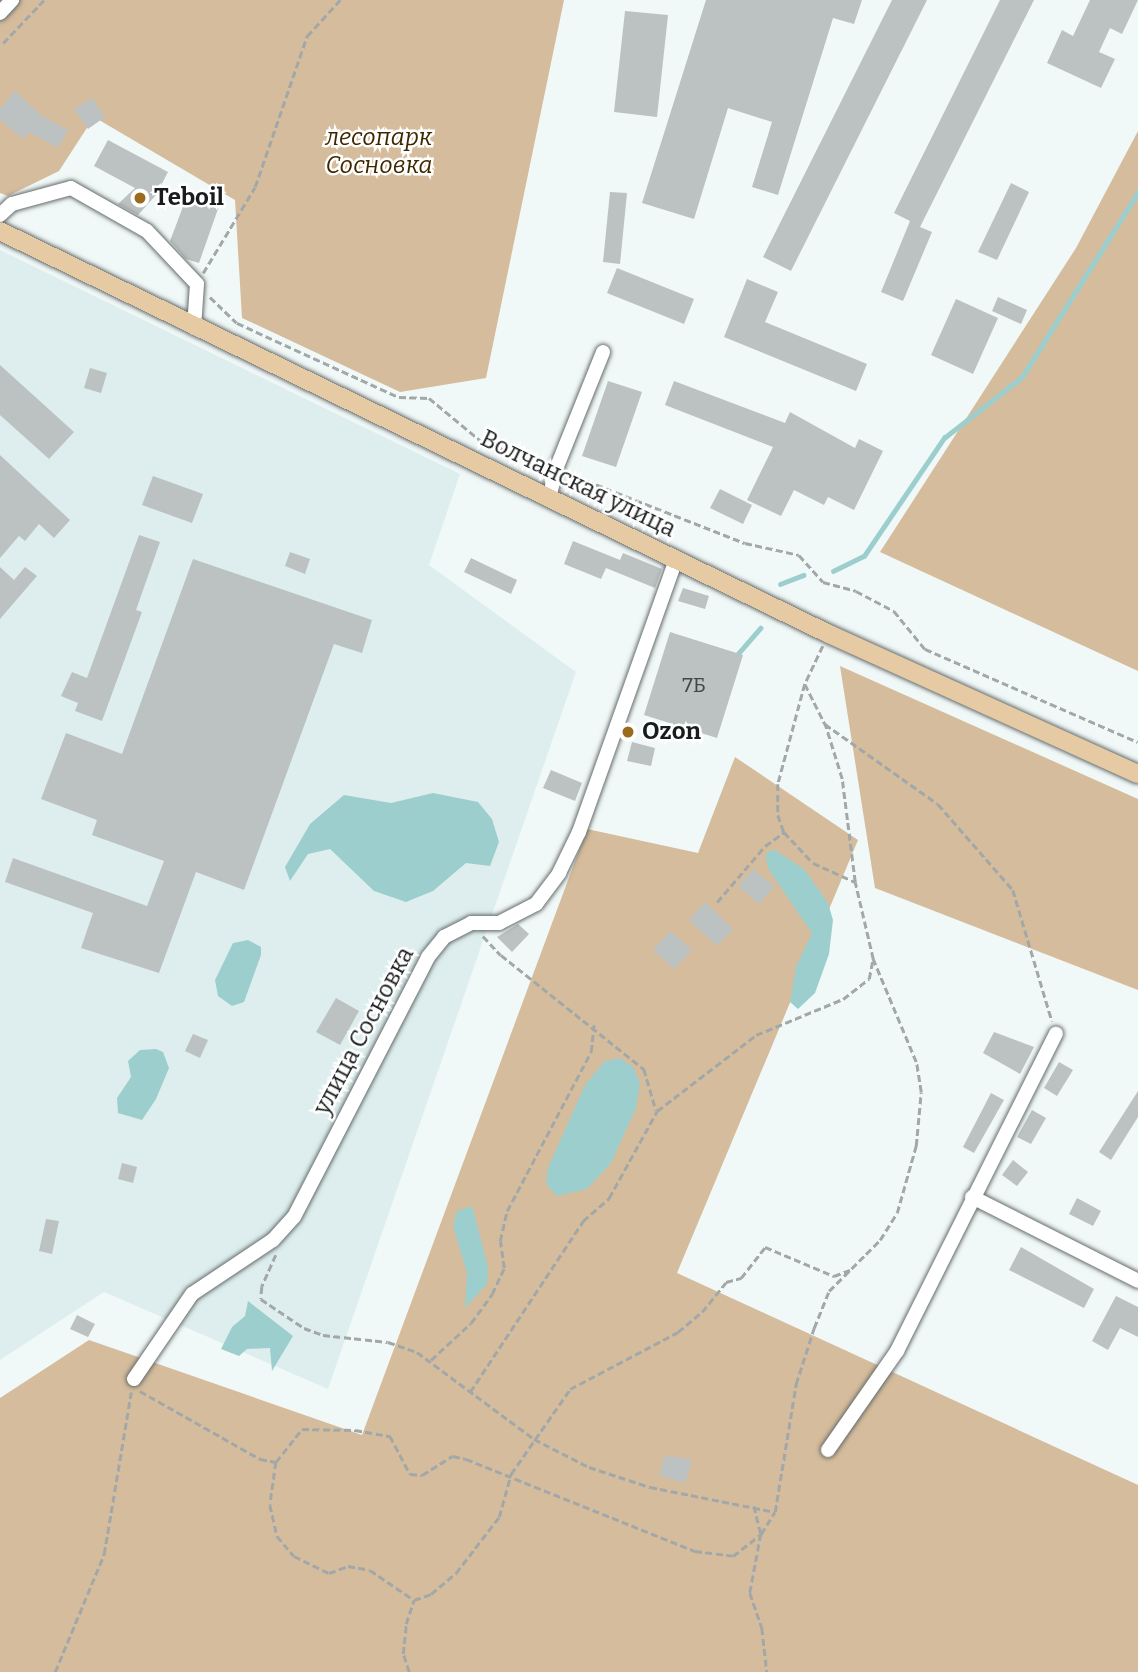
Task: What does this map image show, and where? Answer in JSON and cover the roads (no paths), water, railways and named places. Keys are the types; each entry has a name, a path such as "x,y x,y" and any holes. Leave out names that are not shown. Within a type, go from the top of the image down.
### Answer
{"main road":[{"name":"Волчанская улица","path":"0,231 194,328 829,634 1138,774"}],"street":[{"path":"0,13 12,0"},
{"path":"0,215 12,204 71,188 147,231 197,284 194,328"},
{"path":"550,498 556,469 603,352"},
{"name":"улица Сосновка","path":"134,1379 192,1294 272,1240 294,1217 428,957 444,937 471,923 499,923 536,904 559,873 579,832 676,559"},
{"path":"828,1450 897,1351 1056,1034"},
{"path":"972,1197 1138,1281"}],"water":[{"path":"433,793 478,802 492,819 499,842 490,866 466,863 433,891 406,902 374,891 330,849 308,854 290,881 285,867 310,824 344,795 391,803"},
{"path":"773,849 804,869 828,903 833,920 829,954 815,993 798,1009 790,1002 796,967 812,933 769,870 765,856"},
{"path":"248,940 261,947 261,955 244,1002 232,1006 218,996 215,980 233,943"},
{"path":"156,1049 163,1052 169,1068 156,1099 142,1120 118,1113 117,1098 131,1077 128,1061 140,1050"},
{"path":"620,1058 633,1067 640,1083 636,1108 611,1163 587,1189 557,1196 546,1184 548,1168 585,1085 605,1061"},
{"path":"472,1206 488,1267 487,1284 465,1308 467,1273 453,1226 457,1211"},
{"path":"248,1301 293,1336 272,1371 270,1348 247,1349 239,1356 221,1349 232,1327 245,1316"}],"waterway":[{"path":"833,571 864,556 944,438 1022,377 1138,192"},
{"path":"780,584 803,575"},
{"path":"736,656 760,628"}],"place":[{"name":"Teboil","path":"140,198"},
{"name":"Ozon","path":"628,732"}],"park label":[{"name":"лесопарк Сосновка","path":"379,152"}]}
